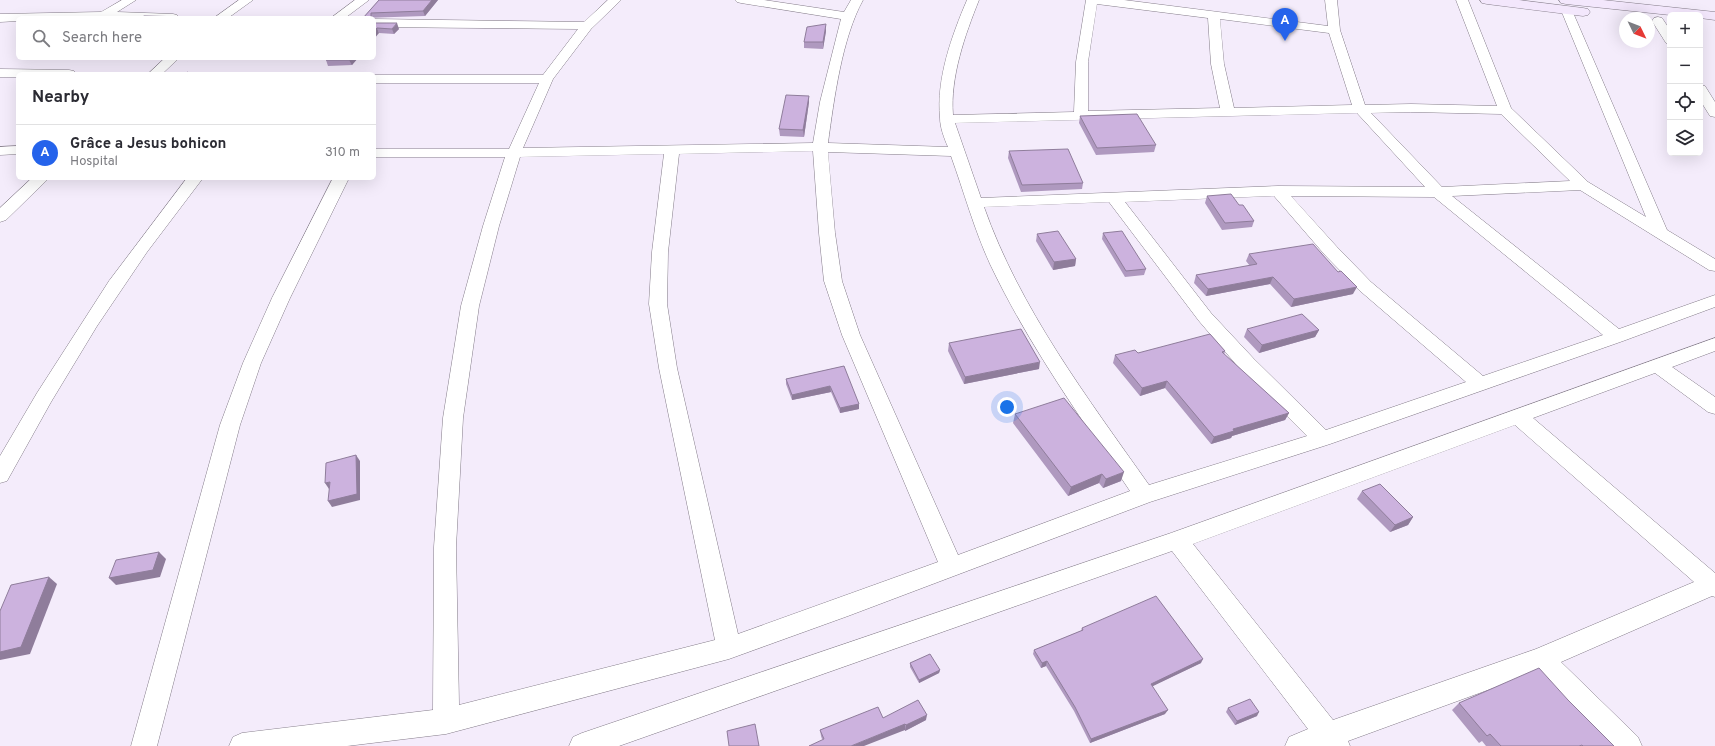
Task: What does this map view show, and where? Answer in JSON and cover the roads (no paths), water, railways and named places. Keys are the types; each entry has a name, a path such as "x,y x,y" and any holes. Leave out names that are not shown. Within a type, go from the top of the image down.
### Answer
{"main road":[{"path":"1487,0 1567,5 1619,15"},
{"path":"1567,5 1606,2 1715,16"},
{"path":"1703,26 1715,28"}],"street":[{"path":"102,15 130,0"},
{"path":"223,16 247,0"},
{"path":"340,16 363,0"},
{"path":"446,721 445,547 453,418 470,306 491,226 514,153 547,79 587,26 615,0"},
{"path":"741,0 848,16"},
{"path":"857,0 848,16 827,102 820,147 827,233 835,288 850,335 951,566"},
{"path":"973,0 956,48 947,97 946,119 956,152 974,203 999,263 1021,307 1088,413 1144,494"},
{"path":"1082,116 1082,62 1092,0"},
{"path":"1096,0 1334,30"},
{"path":"1331,0 1334,30 1360,110 1438,192 1617,337"},
{"path":"1462,0 1505,110 1583,184 1715,266"},
{"path":"1567,5 1662,234"},
{"path":"1214,14 1214,43 1219,82 1228,113"},
{"path":"68,16 126,16"},
{"path":"0,18 16,18"},
{"path":"1659,21 1667,35"},
{"path":"376,23 587,26"},
{"path":"156,72 171,60"},
{"path":"0,72 16,72"},
{"path":"376,79 547,79"},
{"path":"1703,94 1715,113"},
{"path":"946,119 1411,108 1505,110"},
{"path":"376,153 514,153 820,147 956,152"},
{"path":"0,151 16,150"},
{"path":"672,150 660,252 658,304 668,368 729,648"},
{"path":"0,217 39,180"},
{"path":"0,475 82,335 163,219 193,180"},
{"path":"144,746 230,425 252,363 281,298 340,180"},
{"path":"974,203 1278,191 1438,192 1583,184"},
{"path":"1278,191 1331,251 1365,286 1480,384"},
{"path":"1113,198 1205,317 1247,364 1323,439"},
{"path":"242,746 446,721 729,648 840,609 1144,494 1323,439 1617,337 1715,301"},
{"path":"582,746 1177,540 1519,417 1715,344"},
{"path":"1658,366 1715,407"},
{"path":"1298,746 1333,740 1541,659 1714,585 1519,417"},
{"path":"1177,540 1333,740"},
{"path":"1541,659 1629,746"}],"place":[{"name":"Grâce a Jesus bohicon","path":"1285,41"}]}
